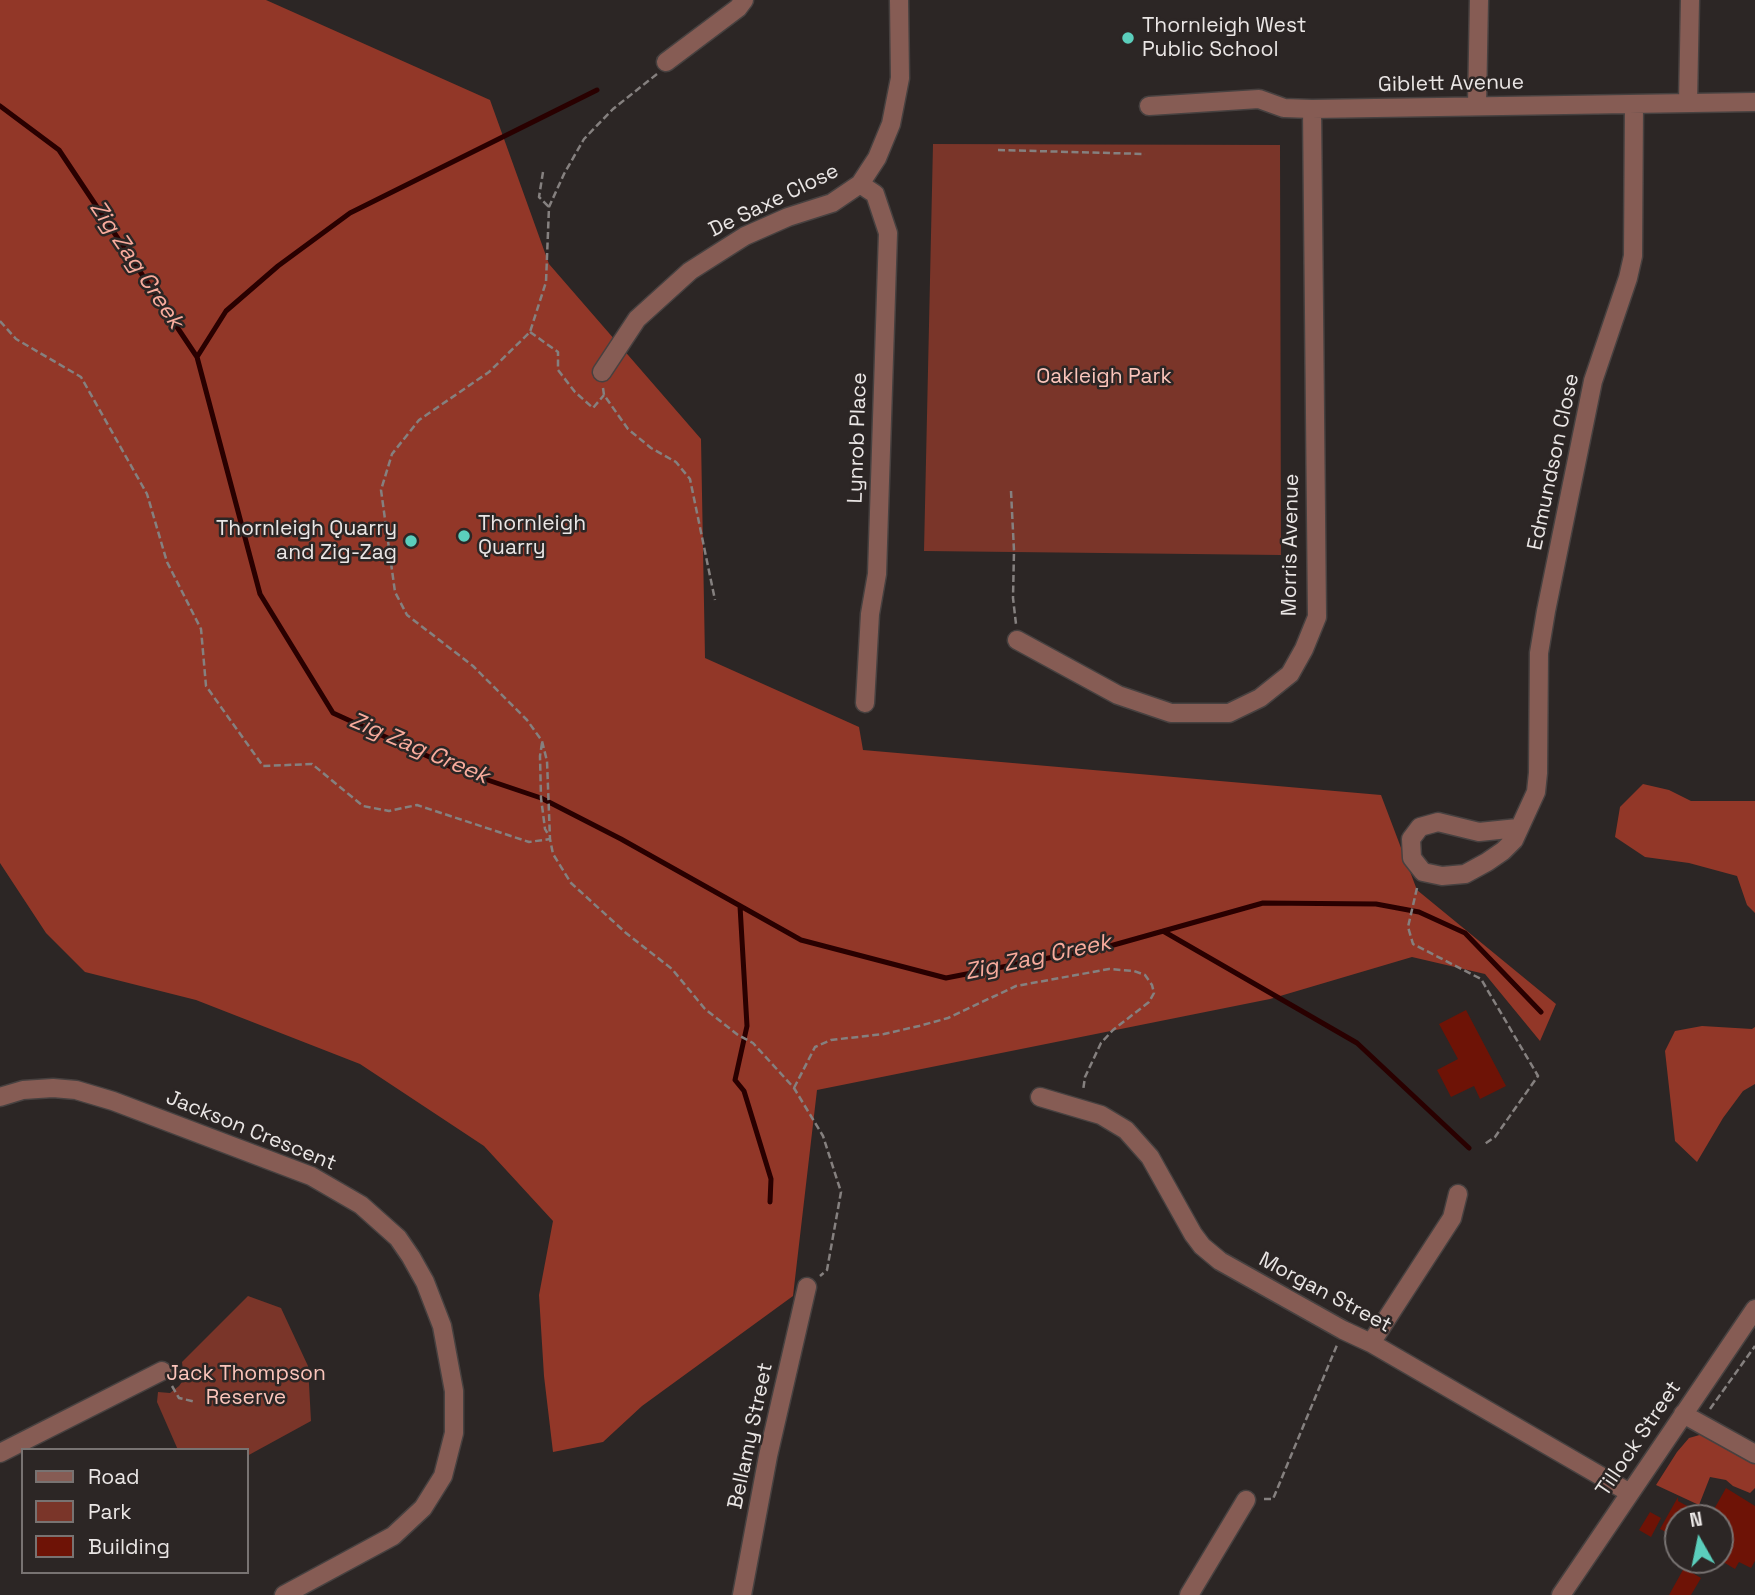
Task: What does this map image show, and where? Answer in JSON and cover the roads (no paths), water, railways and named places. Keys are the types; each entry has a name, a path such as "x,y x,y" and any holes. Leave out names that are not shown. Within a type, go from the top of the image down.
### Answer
{"street":[{"path":"666,62 738,8 744,0"},
{"name":"De Saxe Close","path":"602,372 637,319 690,271 745,236 788,217 832,203 860,184 888,135 900,78 899,0"},
{"path":"1477,105 1479,0"},
{"path":"1688,103 1690,0"},
{"name":"Giblett Avenue","path":"1149,106 1259,99 1284,108 1312,109 1755,102"},
{"name":"Edmundson Close","path":"1518,828 1479,832 1438,821 1420,827 1411,839 1412,858 1423,872 1442,876 1465,874 1503,851 1514,839 1536,792 1539,653 1593,382 1633,256 1634,105"},
{"name":"Morris Avenue","path":"1017,640 1118,695 1171,713 1228,713 1260,698 1290,674 1304,649 1317,617 1312,109"},
{"name":"Lynrob Place","path":"860,184 875,194 888,233 877,574 870,614 865,704"},
{"name":"Jackson Crescent","path":"0,1097 23,1090 75,1090 113,1101 311,1176 361,1205 398,1238 411,1257 425,1282 442,1326 454,1391 454,1433 443,1476 423,1508 393,1536 284,1595"},
{"name":"Morgan Street","path":"1040,1097 1101,1115 1126,1130 1150,1157 1193,1234 1202,1246 1220,1261 1343,1330 1371,1342 1630,1493"},
{"path":"1371,1342 1452,1218 1458,1194"},
{"name":"Bellamy Street","path":"741,1595 768,1456 807,1287"},
{"name":"Tillock Street","path":"1562,1595 1755,1309"},
{"path":"0,1452 162,1371"},
{"path":"1683,1414 1755,1454"},
{"path":"1188,1595 1246,1500"}],"waterway":[{"path":"197,357 226,311 278,266 350,213 597,90"},
{"name":"Zig Zag Creek","path":"0,106 59,150 197,357 260,594 333,713 458,770 541,798 621,839 801,940 946,978 1110,946 1263,903 1376,904 1419,912 1465,933 1541,1012"},
{"path":"740,906 747,1026 735,1080 744,1091 771,1179 770,1202"},
{"name":"Zig Zag Creek","path":"1163,931 1357,1043 1469,1148"}],"place":[{"name":"Thornleigh West Public School","path":"1128,38"},
{"name":"Thornleigh Quarry","path":"464,536"},
{"name":"Thornleigh Quarry and Zig-Zag","path":"411,541"}],"park label":[{"name":"Oakleigh Park","path":"1104,377"},
{"name":"Jack Thompson Reserve","path":"246,1386"}]}
